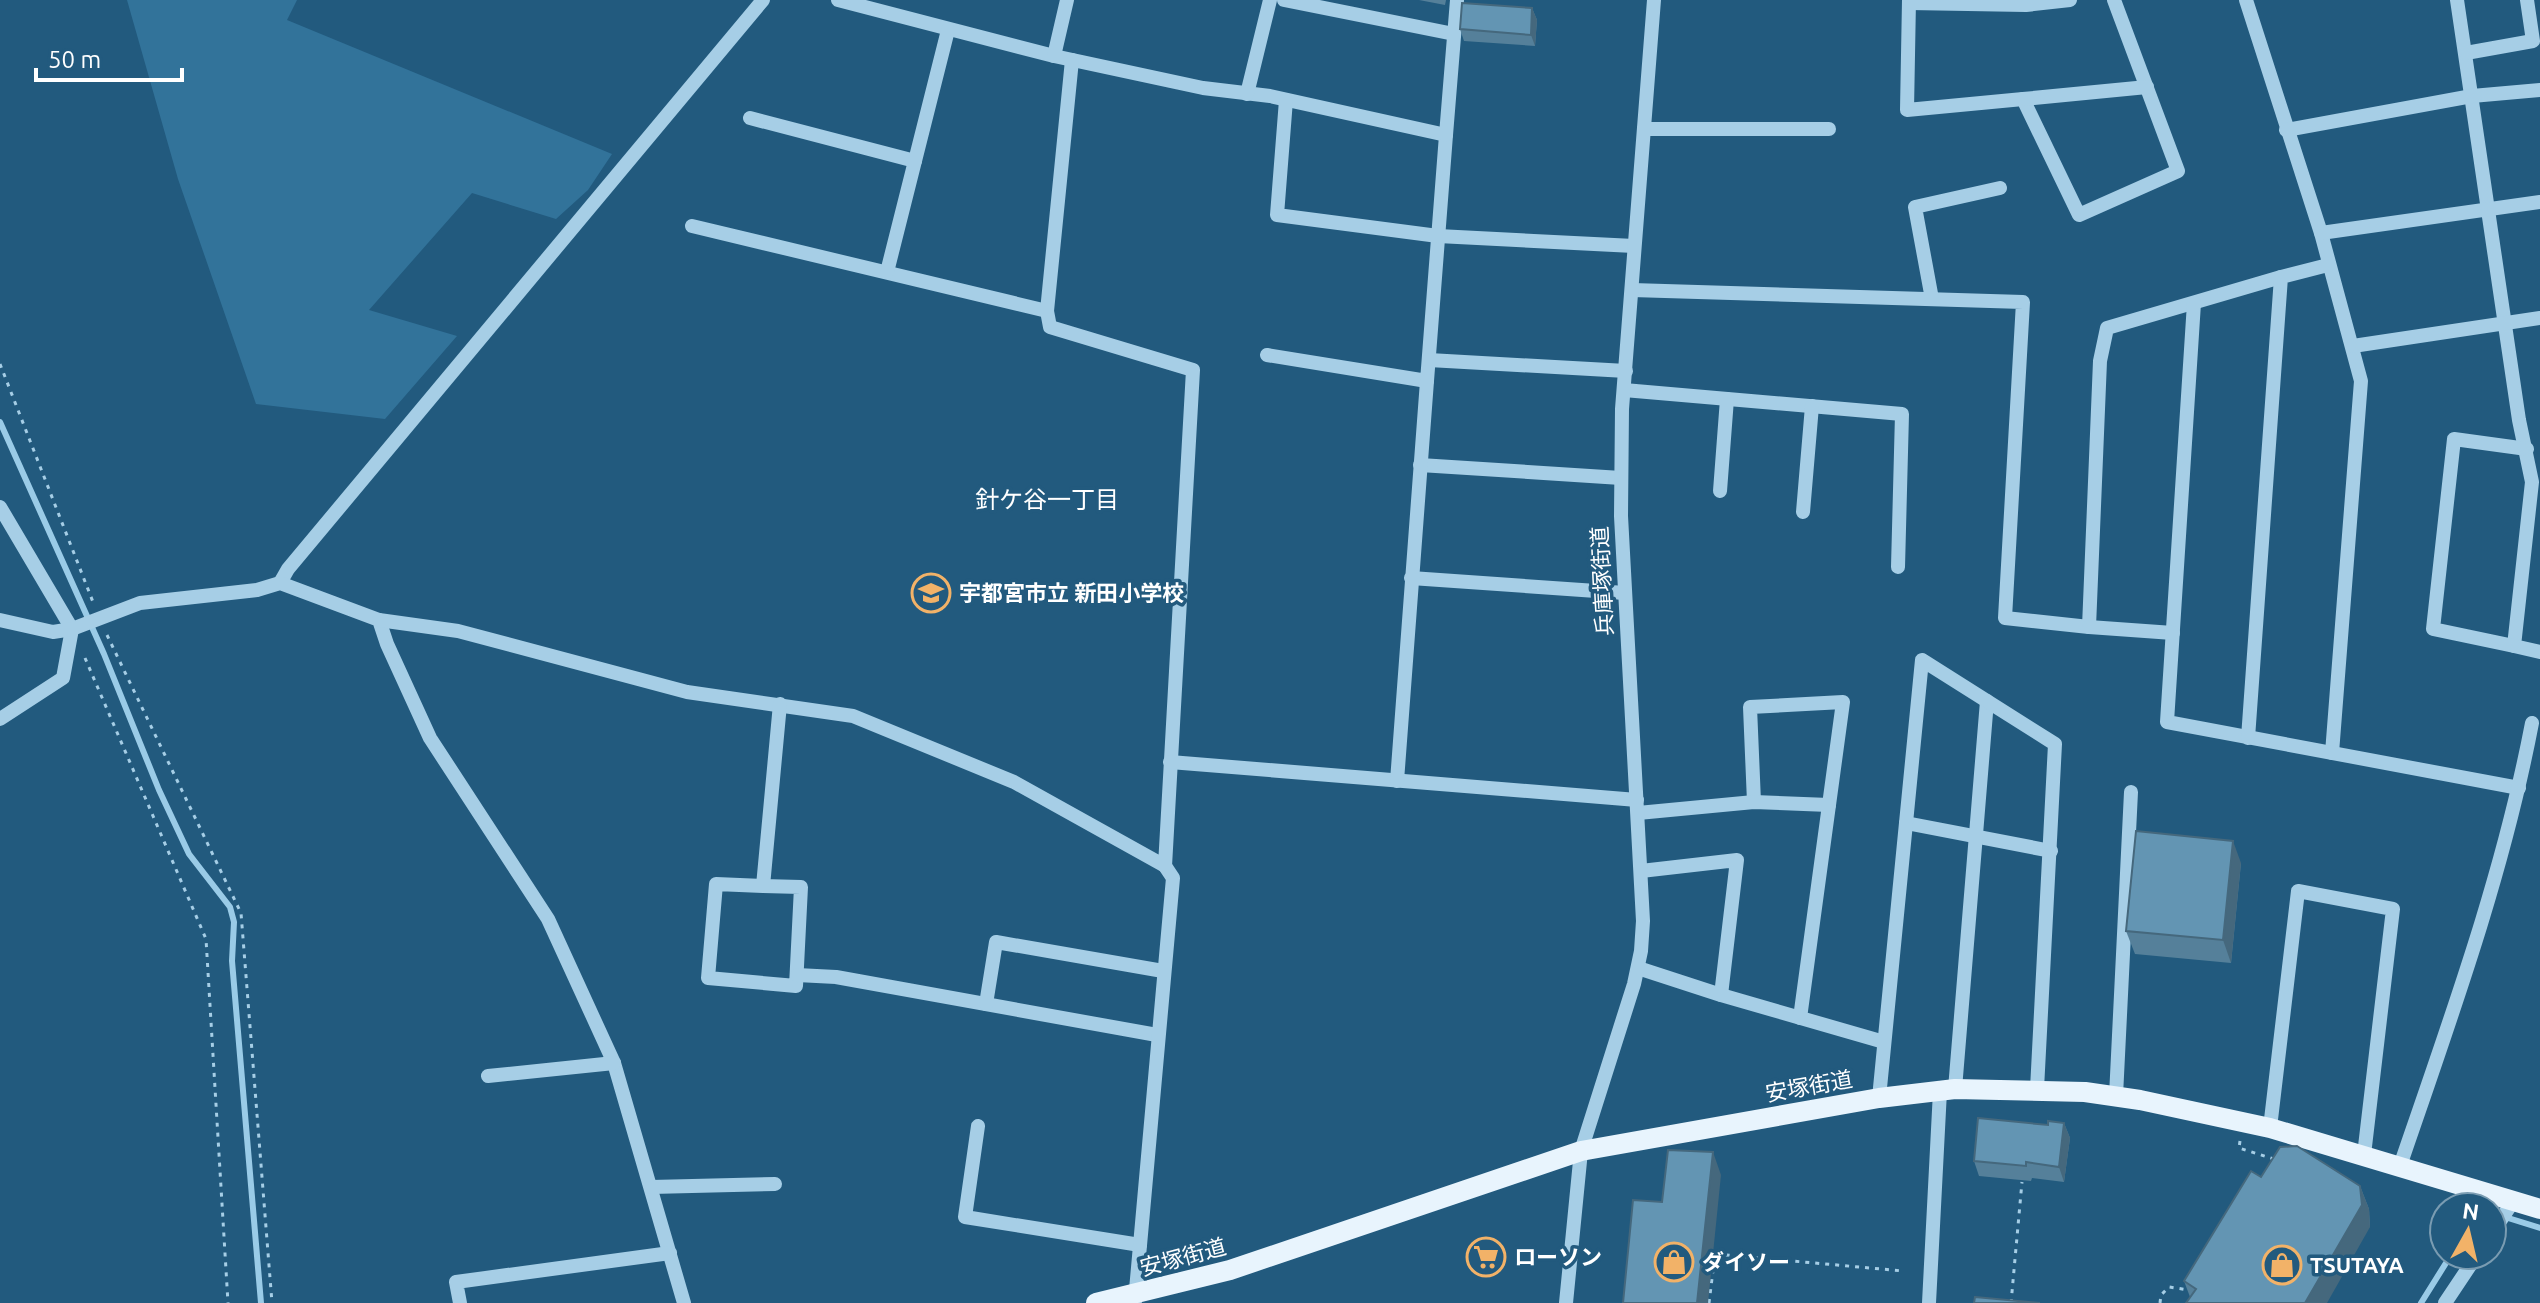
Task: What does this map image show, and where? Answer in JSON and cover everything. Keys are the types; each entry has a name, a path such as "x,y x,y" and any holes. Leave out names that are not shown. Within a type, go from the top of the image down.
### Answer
{"main road":[{"name":"安塚街道","path":"1096,1303 1135,1298 1230,1270 1581,1151 1879,1098 1948,1090 2037,1089 2116,1096 2270,1128 2540,1209"}],"street":[{"path":"280,583 288,569 763,0"},
{"path":"838,0 1072,60 1203,88 1286,100 1446,135"},
{"path":"1054,56 1067,0"},
{"path":"1247,94 1270,0"},
{"path":"1284,0 1454,34"},
{"path":"1397,781 1457,0"},
{"name":"兵庫塚街道","path":"1566,1303 1581,1151 1638,968 1643,921 1621,478 1624,390 1654,0"},
{"path":"2070,0 2026,5 1909,2 1907,110 2147,87"},
{"path":"2023,99 2079,215 2178,171 2114,0"},
{"path":"2246,0 2321,233 2361,381 2332,753"},
{"path":"2457,0 2519,420 2532,482 2514,646"},
{"path":"2466,53 2533,41 2527,0"},
{"path":"887,272 948,30"},
{"path":"1072,60 1047,311 1050,327 1193,370 1165,866"},
{"path":"2286,130 2472,96 2540,90"},
{"path":"1286,100 1277,215 1438,236 1634,246"},
{"path":"750,118 915,161"},
{"path":"1644,129 1829,129"},
{"path":"1932,299 1915,207 2000,188"},
{"path":"2321,233 2540,202"},
{"path":"692,226 1047,311"},
{"path":"2089,627 2100,361 2107,328 2328,265"},
{"path":"2248,738 2281,277"},
{"path":"1632,290 2023,302 2005,618 2173,633"},
{"path":"2194,303 2167,722 2519,788"},
{"path":"2353,346 2540,318"},
{"path":"1267,355 1427,381"},
{"path":"1429,360 1626,371"},
{"path":"1624,390 1902,414 1898,567"},
{"path":"1720,491 1727,399"},
{"path":"1803,512 1812,406"},
{"path":"2527,449 2454,439 2433,629 2540,652"},
{"path":"1420,465 1621,478"},
{"path":"0,507 72,629 63,678 0,719"},
{"path":"1411,578 1625,593"},
{"path":"0,620 53,632 72,629 140,603 257,590 280,583 379,620 458,631 687,692 853,716 1014,782 1165,866 1173,878 1135,1298"},
{"path":"379,620 430,738 548,919 614,1063 684,1303"},
{"path":"1879,1098 1922,660 2055,744 2037,1089"},
{"path":"1929,1303 1987,701"},
{"path":"1754,802 1750,707 1843,702 1800,1018"},
{"path":"763,886 780,704"},
{"path":"2400,1166 2485,915 2519,788 2532,723"},
{"path":"1170,762 1397,781 1638,807 1754,802 1829,805"},
{"path":"2116,1096 2131,792"},
{"path":"1906,823 2051,851"},
{"path":"1641,871 1737,860 1721,995"},
{"path":"716,884 763,886 801,887 796,986 708,978 716,884"},
{"path":"2270,1128 2298,891 2393,909 2364,1155"},
{"path":"986,1004 996,942 1163,971"},
{"path":"1638,968 1884,1042"},
{"path":"797,975 836,977 1157,1035"},
{"path":"488,1076 614,1063"},
{"path":"978,1126 965,1217 1140,1245"},
{"path":"651,1187 775,1184"},
{"path":"2508,1209 2514,1200"},
{"path":"460,1303 456,1282 670,1253"},
{"path":"2445,1303 2466,1271"}],"path":[{"path":"0,364 99,619 241,913 272,1303"},
{"path":"72,629 206,939 228,1303"},
{"path":"2241,1137 2239,1148 2280,1161"},
{"path":"2011,1303 2022,1182"},
{"path":"1709,1303 1715,1254 1903,1271"},
{"path":"2160,1303 2161,1295 2169,1287 2195,1291"}],"shaded area":[{"path":"127,0 297,0 287,20 612,154 588,190 556,219 472,193 369,310 457,336 385,419 256,404 178,179"}],"building":[{"path":"1462,3 1532,8 1531,35 1460,29"},
{"path":"2136,831 2233,841 2223,940 2126,931"},
{"path":"1978,1118 2048,1125 2048,1121 2064,1123 2059,1167 2026,1162 2026,1166 1974,1161"},
{"name":"TSUTAYA","path":"2297,1146 2360,1186 2362,1205 2305,1303 2186,1303 2196,1289 2184,1281 2251,1171 2261,1177 2280,1147"},
{"name":"ダイソー","path":"1668,1150 1713,1152 1697,1303 1623,1303 1633,1200 1662,1202"},
{"path":"1975,1297 2040,1303 1974,1303"}],"waterway":[{"path":"0,422 189,854 230,907 234,922 232,961 261,1303"},
{"path":"2508,1218 2540,1228"},
{"path":"2421,1303 2441,1271"}],"place":[{"name":"宇都宮市立 新田小学校","path":"931,593"},
{"name":"ローソン","path":"1486,1257"},
{"name":"ダイソー","path":"1674,1262"},
{"name":"TSUTAYA","path":"2282,1265"}],"district":[{"name":"針ケ谷一丁目","path":"1047,500"}]}
